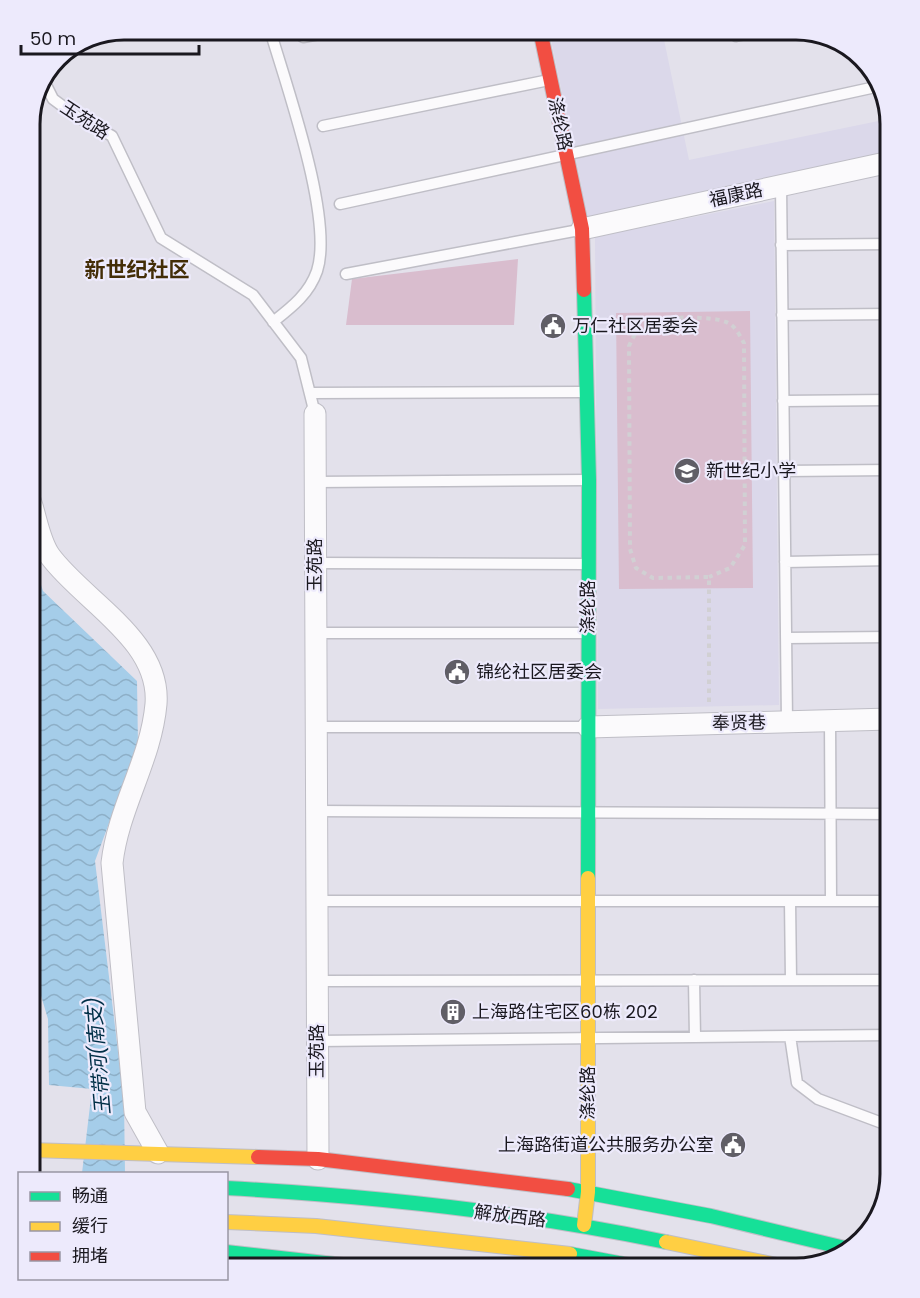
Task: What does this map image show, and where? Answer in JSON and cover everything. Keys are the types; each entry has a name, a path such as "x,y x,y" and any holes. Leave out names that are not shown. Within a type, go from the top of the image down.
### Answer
{"main road":[{"name":"涤纶路","path":"542,41 582,229 589,480 588,1192 584,1225"},
{"path":"40,1150 318,1159 588,1192 711,1216 838,1246"},
{"name":"解放西路","path":"228,1188 319,1193 584,1225 742,1258"},
{"name":"解放西路","path":"228,1222 328,1227 594,1258"},
{"path":"228,1252 273,1257"}],"street":[{"name":"福康路","path":"582,229 880,164"},
{"name":"玉苑路","path":"315,414 318,1159"},
{"path":"41,532 48,554 134,643 149,664 154,687 156,702 149,741 115,836 112,862 135,1112 158,1153"},
{"name":"奉贤巷","path":"588,727 880,719"}],"lane":[{"path":"273,40 312,179 321,235 318,270 304,297 273,322"},
{"path":"323,126 550,80"},
{"path":"340,204 871,88"},
{"name":"玉苑路","path":"48,90 53,99 76,116 112,136 161,238 253,296 301,358 315,414"},
{"path":"781,185 786,722"},
{"path":"346,274 582,229"},
{"path":"782,245 880,244"},
{"path":"782,315 880,314"},
{"path":"310,393 586,392"},
{"path":"783,401 880,400"},
{"path":"784,471 880,470"},
{"path":"315,482 589,480"},
{"path":"784,562 880,560"},
{"path":"315,563 589,564"},
{"path":"316,633 588,633"},
{"path":"786,638 880,637"},
{"path":"830,720 831,901"},
{"path":"316,727 588,727"},
{"path":"316,812 880,814"},
{"path":"316,901 880,901"},
{"path":"790,901 791,980"},
{"path":"694,980 694,1037"},
{"path":"317,981 880,980"},
{"path":"317,1041 880,1035"},
{"path":"790,1036 797,1083 818,1099 880,1122"}],"path":[{"path":"683,318 726,322 736,330 744,343 745,545 730,568 709,577 653,578 636,568 630,549 629,346 635,332 650,322 683,318"},
{"path":"709,577 709,724"}],"shaded area":[{"path":"551,41 664,41 689,160 880,121 880,173 591,232"},
{"name":"新世纪小学","path":"774,201 779,705 598,709 595,237"},
{"path":"518,259 514,325 346,325 352,279"},
{"path":"750,311 753,588 619,589 616,313"}],"water":[{"name":"玉带河(南支)","path":"41,583 43,591 137,681 138,745 95,861 124,1101 125,1172 82,1172 92,1089 49,1085 48,1019 40,993"}],"traffic: fast":[{"path":"584,290 589,480 588,878"},
{"path":"228,1188 447,1207 557,1222 666,1242"},
{"path":"568,1189 711,1216 838,1246"},
{"path":"228,1252 273,1257"},
{"path":"570,1254 590,1258"}],"traffic: slow":[{"path":"584,1225 588,1192 588,878"},
{"path":"40,1150 258,1157"},
{"path":"228,1222 316,1226 570,1254"},
{"path":"666,1242 743,1258"}],"traffic: jam":[{"path":"542,41 582,229 584,290"},
{"path":"258,1157 318,1159 568,1189"}],"place":[{"name":"万仁社区居委会","path":"553,326"},
{"name":"新世纪小学","path":"687,471"},
{"name":"锦纶社区居委会","path":"457,672"},
{"name":"上海路住宅区60栋 202","path":"453,1012"},
{"name":"上海路街道公共服务办公室","path":"733,1145"}],"district":[{"name":"新世纪社区","path":"137,270"}]}
